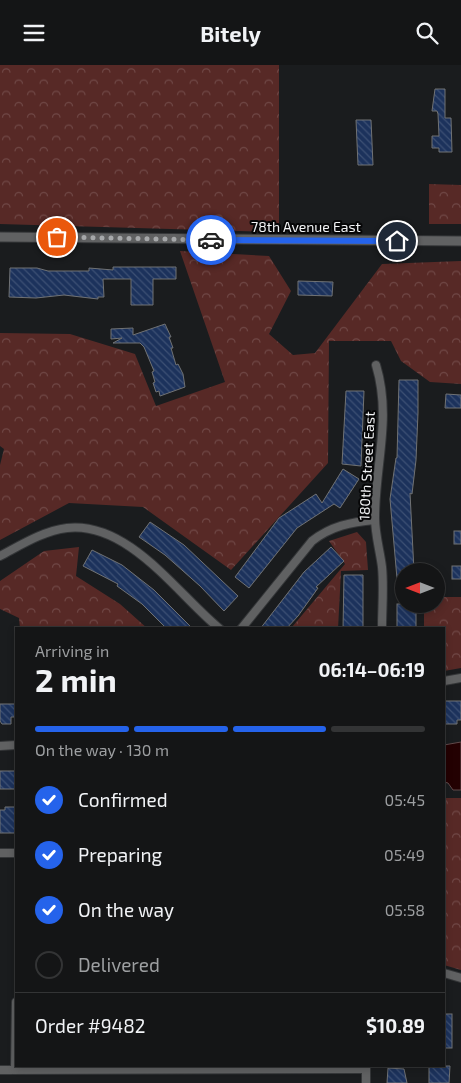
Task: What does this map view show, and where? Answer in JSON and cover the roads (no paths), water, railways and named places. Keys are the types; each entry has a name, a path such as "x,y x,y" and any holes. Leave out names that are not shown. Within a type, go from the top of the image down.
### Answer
{"street":[{"name":"78th Avenue East","path":"0,237 461,241"},
{"name":"180th Street East","path":"376,365 383,388 383,438 376,488 375,520 382,568 382,627"},
{"path":"243,627 312,541 323,532 338,526 375,520"},
{"path":"0,556 44,534 68,528 90,530 123,544 164,573 218,627"},
{"path":"445,681 461,678"},
{"path":"0,745 15,745"},
{"path":"0,853 15,853"},
{"path":"445,973 461,978"},
{"path":"0,1070 366,1068 366,1083"}]}
